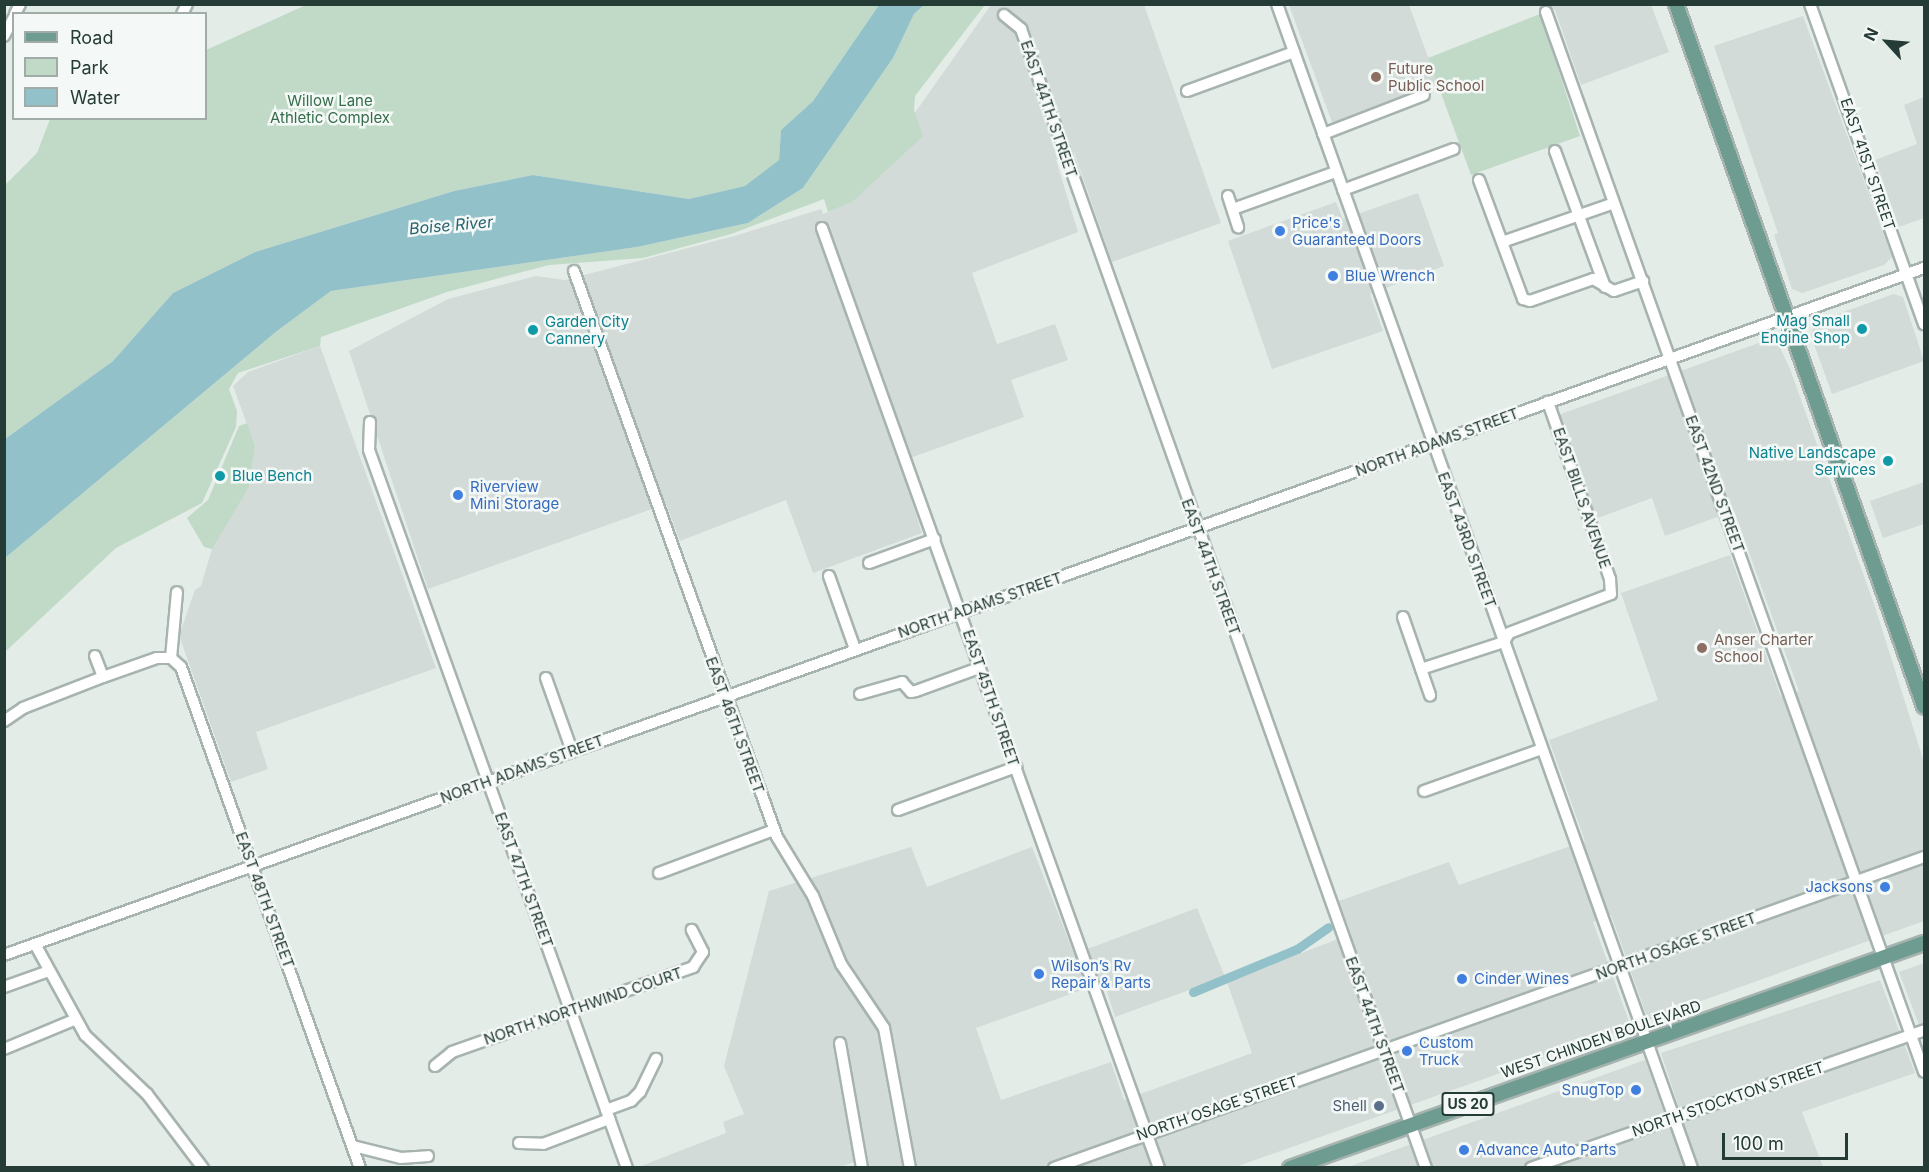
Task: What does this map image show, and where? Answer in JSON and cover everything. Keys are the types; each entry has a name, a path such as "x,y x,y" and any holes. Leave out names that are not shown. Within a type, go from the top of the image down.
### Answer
{"main road":[{"path":"1676,4 1924,706"},
{"name":"WEST CHINDEN BOULEVARD","path":"1290,1167 1924,943"}],"street":[{"name":"EAST 43RD STREET","path":"1276,4 1692,1167"},
{"name":"EAST 41ST STREET","path":"1810,4 1924,324"},
{"name":"EAST 42ND STREET","path":"1546,12 1924,1072"},
{"name":"EAST 44TH STREET","path":"1004,15 1021,29 1196,529 1426,1167"},
{"path":"4,36 12,22"},
{"path":"1187,91 1294,52"},
{"path":"1323,134 1424,95"},
{"path":"1343,190 1454,149"},
{"path":"1555,151 1605,287"},
{"path":"1233,209 1336,172"},
{"path":"1479,180 1498,232 1505,241 1504,252 1523,299 1530,301 1593,279 1614,291 1643,281"},
{"path":"1228,196 1238,227"},
{"path":"1505,241 1614,203"},
{"name":"EAST 45TH STREET","path":"822,228 1159,1167"},
{"name":"NORTH ADAMS STREET","path":"4,955 1924,268"},
{"name":"EAST 46TH STREET","path":"574,271 774,830 813,896 841,964 884,1028 910,1167"},
{"name":"EAST BILLS AVENUE","path":"1504,642 1509,633 1611,594 1610,579 1548,402"},
{"name":"EAST 47TH STREET","path":"370,423 369,450 627,1167"},
{"path":"869,563 935,538"},
{"path":"829,576 855,649"},
{"path":"4,721 22,708 103,677 157,658 171,658 177,592"},
{"path":"1403,617 1430,695"},
{"path":"1421,669 1504,642"},
{"path":"95,656 103,677"},
{"name":"EAST 48TH STREET","path":"171,658 181,667 360,1167"},
{"path":"860,694 902,681 911,692 916,691 979,668"},
{"path":"546,678 572,751"},
{"path":"1424,791 1542,749"},
{"path":"898,810 1016,767"},
{"path":"658,873 774,830"},
{"name":"NORTH OSAGE STREET","path":"1054,1167 1146,1132 1384,1051 1924,857"},
{"name":"NORTH NORTHWIND COURT","path":"435,1066 452,1052 699,963 703,952 692,930"},
{"path":"35,944 74,1020 85,1035 147,1094 203,1167"},
{"path":"4,987 49,971"},
{"path":"4,1049 74,1020"},
{"name":"NORTH STOCKTON STREET","path":"1531,1167 1924,1030"},
{"path":"840,1043 861,1167"},
{"path":"519,1143 543,1144 608,1114 630,1101 640,1092 656,1059"},
{"path":"353,1146 401,1158 428,1156"}],"shaded area":[{"path":"991,5 1144,5 1221,223 1112,262 1074,152 1056,160 1078,232 972,273 997,344 1055,324 1068,360 1011,380 1024,417 899,462 922,533 813,573 786,500 680,541 666,504 428,589 349,351 448,299 536,276 565,280 738,235 821,209 823,214 852,202"},
{"path":"1289,5 1409,5 1439,87 1333,125"},
{"path":"1549,5 1651,5 1669,52 1581,85 1555,10"},
{"path":"1803,16 1892,257 1884,265 1802,293 1792,289 1774,235 1778,233 1714,46"},
{"path":"1924,97 1924,218 1899,227 1875,160 1917,144 1904,105"},
{"path":"1418,193 1444,266 1370,294 1383,331 1272,369 1228,241 1336,202 1343,219"},
{"path":"1894,294 1903,297 1924,361 1832,394 1811,336 1815,322"},
{"path":"1767,340 1780,347 1790,369 1875,607 1924,762 1924,921 1648,1020 1611,915 1593,922 1631,1027 1235,1167 868,1168 867,1157 838,1168 636,1168 726,1133 723,1122 744,1114 724,1066 769,891 911,847 927,887 1032,847 1074,954 1197,908 1225,977 1115,1017 1104,982 976,1028 1001,1100 1111,1062 1124,1100 1252,1053 1227,982 1351,934 1339,901 1449,862 1459,885 1585,841 1549,740 1658,700 1621,593 1730,555 1781,697 1799,691 1734,511 1665,536 1652,498 1595,519 1558,415"},
{"path":"320,346 436,668 256,732 268,769 231,782 180,638 181,630 195,590 201,586 214,542 249,487 255,446 233,386 248,372"},
{"path":"1924,482 1924,524 1883,538 1870,501"},
{"path":"1924,963 1924,1023 1919,1025 1899,972"},
{"path":"1880,980 1915,1073 1802,1112 1823,1167 1552,1168 1683,1120 1661,1053"},
{"path":"1645,1060 1665,1115 1521,1167 1345,1168"}],"green space":[{"name":"Willow Lane Athletic Complex","path":"306,5 879,5 813,101 781,130 779,160 746,186 689,199 533,175 454,191 255,252 173,293 113,361 5,439 5,185 37,153 50,120 207,120 207,50"},
{"path":"924,5 985,5 915,96 914,110 923,136 852,202 828,212 824,199 731,234 643,258 549,265 447,292 321,337 320,346 238,373 229,389 237,411 236,427 202,503 116,548 5,652 5,558 277,331 331,291 637,247 748,223 803,188 893,58 914,14"},
{"path":"1540,14 1580,136 1471,175 1428,58"},
{"path":"247,423 255,446 249,487 212,549 204,547 187,518 208,500 239,426"}],"water":[{"name":"Boise River","path":"879,5 924,5 914,14 893,58 803,188 748,223 637,247 331,291 277,331 5,558 5,439 113,361 173,293 255,252 454,191 533,175 689,199 745,186 779,160 781,130 813,101"}],"waterway":[{"path":"1193,992 1297,949 1328,927"}],"place":[{"name":"Future Public School","path":"1376,77"},
{"name":"Price's Guaranteed Doors","path":"1280,231"},
{"name":"Blue Wrench","path":"1333,276"},
{"name":"Mag Small Engine Shop","path":"1862,329"},
{"name":"Garden City Cannery","path":"533,330"},
{"name":"Native Landscape Services","path":"1888,461"},
{"name":"Blue Bench","path":"220,476"},
{"name":"Riverview Mini Storage","path":"458,495"},
{"name":"Anser Charter School","path":"1702,648"},
{"name":"Jacksons","path":"1885,887"},
{"name":"Wilson’s Rv Repair & Parts","path":"1039,974"},
{"name":"Cinder Wines","path":"1462,979"},
{"name":"Custom Truck","path":"1407,1051"},
{"name":"SnugTop","path":"1636,1090"},
{"name":"Shell","path":"1379,1106"},
{"name":"Advance Auto Parts","path":"1464,1150"}]}
